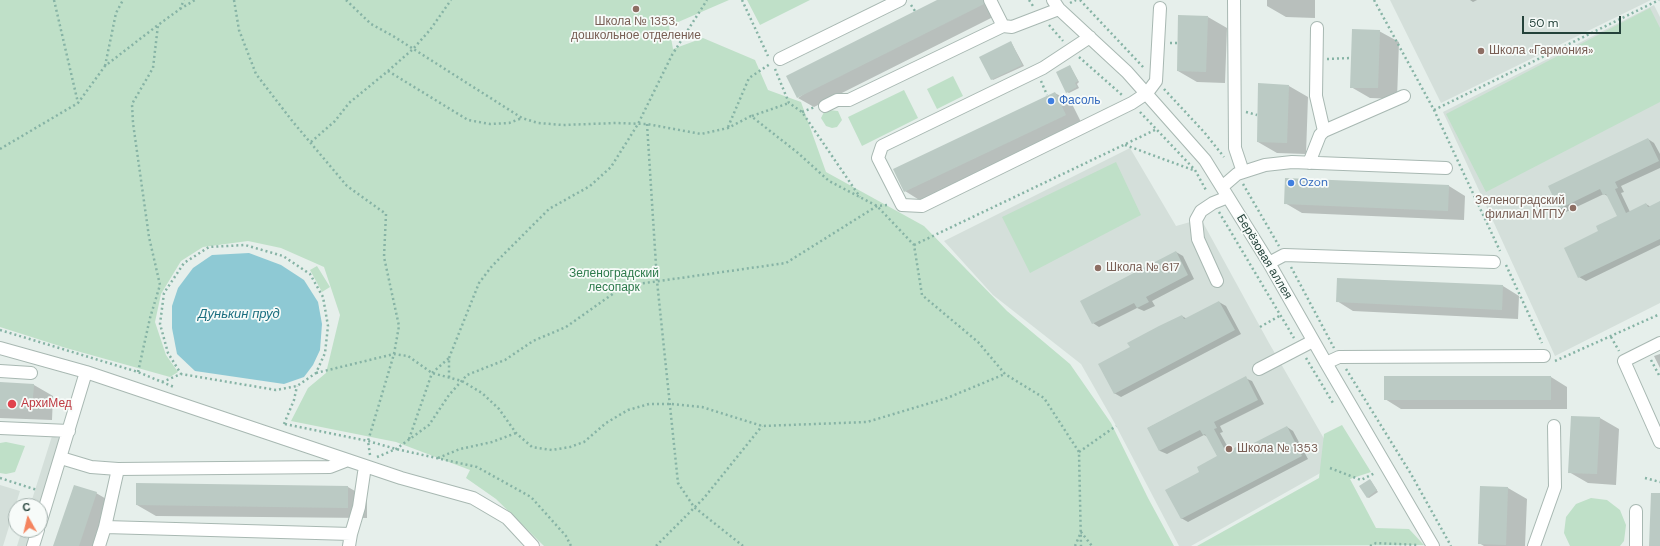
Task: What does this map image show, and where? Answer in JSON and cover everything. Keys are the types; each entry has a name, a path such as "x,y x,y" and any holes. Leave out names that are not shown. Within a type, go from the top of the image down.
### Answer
{"street":[{"path":"776,61 900,0"},
{"path":"990,0 1003,26"},
{"path":"1234,0 1235,148 1243,172"},
{"path":"820,106 836,100 849,100 1003,26 1012,27 1041,16 1056,4"},
{"name":"Берёзовая аллея","path":"1056,4 1147,92 1205,160 1269,263 1433,546"},
{"path":"1090,37 1072,50 1037,71 882,146 878,158 902,205 922,206 1132,103 1147,92 1156,81 1160,8"},
{"path":"1317,28 1316,96 1324,131"},
{"path":"1309,162 1320,135 1324,131 1404,96"},
{"path":"1217,281 1198,239 1196,220 1201,211 1225,192 1237,174 1265,165 1292,162 1446,168"},
{"path":"1269,263 1284,255 1500,260"},
{"path":"1259,369 1313,340"},
{"path":"1660,342 1624,360 1660,442"},
{"path":"0,348 86,372 401,478 473,498 507,518 533,546"},
{"path":"1326,363 1339,357 1547,356"},
{"path":"0,371 31,373"},
{"path":"48,498 86,372"},
{"path":"1534,546 1555,487 1554,426"},
{"path":"0,428 69,430"},
{"path":"61,458 91,467 118,469 330,468 348,460"},
{"path":"105,527 350,540 360,507 365,466"},
{"path":"99,546 105,527 118,469"},
{"path":"1636,511 1636,546"}],"path":[{"path":"54,0 78,104"},
{"path":"105,66 116,13 123,0"},
{"path":"180,9 184,0"},
{"path":"0,149 78,104 105,66 158,25 195,0"},
{"path":"234,0 239,30 256,74 293,122 347,186 386,214 384,257 399,326 394,354 368,441 371,460 396,449 429,426 449,395 467,374 505,360 533,341 566,327 624,286 786,263 877,206 902,205"},
{"path":"346,0 371,24 394,36 522,118 538,123 563,125 647,124 701,134 728,128 751,116 789,103"},
{"path":"311,142 335,121 349,103 413,49 430,30 451,0"},
{"path":"449,378 449,358 479,283 492,266 549,209 590,186 611,167 638,124 672,55 707,0"},
{"path":"742,0 776,61 789,103 802,112 860,197"},
{"path":"1029,0 1041,16 1072,50 1132,103 1195,170 1213,203 1336,407"},
{"path":"1374,0 1434,110 1500,260 1547,356 1660,314"},
{"path":"1434,110 1659,0"},
{"path":"158,25 153,68 132,104 133,123 149,237 160,285 164,293"},
{"path":"1316,59 1351,58"},
{"path":"728,128 749,78 776,61"},
{"path":"388,71 468,120 490,124 509,122 522,118"},
{"path":"802,112 820,106"},
{"path":"751,116 798,153 829,181 877,206 914,246 922,295 978,342 1005,374 1044,398 1079,452 1081,546"},
{"path":"647,124 657,281 671,404 678,483 694,507 743,546"},
{"path":"914,246 1157,129"},
{"path":"1124,144 1195,170"},
{"path":"181,374 168,353 160,324 164,293 184,263 209,247 245,245 283,256 310,274 323,298 328,326 325,353 316,373"},
{"path":"138,372 150,318 160,285"},
{"path":"1260,327 1281,315"},
{"path":"0,330 138,372 176,388"},
{"path":"1646,350 1660,377"},
{"path":"162,382 181,374 276,390 297,386 316,373 394,354 408,356 432,373 462,381 482,393 500,409 516,433 532,447 552,450 570,447 584,442 606,423 628,410 649,404 671,404 702,407 762,426 868,422 947,398 1005,374"},
{"path":"409,440 432,373 449,358"},
{"path":"284,424 297,386"},
{"path":"277,422 368,441 396,449 477,467 531,496 566,536 571,546"},
{"path":"656,546 694,507 762,426"},
{"path":"1079,452 1116,426"},
{"path":"437,458 460,449 492,442 516,433"},
{"path":"1330,468 1361,480 1375,472 1379,479"},
{"path":"0,478 49,494"},
{"path":"1645,478 1660,482"},
{"path":"1075,546 1081,532"},
{"path":"1081,532 1092,546"},
{"path":"1415,540 1419,545"},
{"path":"1370,546 1376,543 1419,545"}],"shaded area":[{"name":"Школа «Гармония»","path":"1390,0 1651,0 1441,103"},
{"name":"Зеленоградский филиал МГПУ","path":"1654,5 1660,17 1660,303 1555,356 1443,112"},
{"name":"Школа № 617","path":"1130,148 1176,226 1201,219 1269,343 1338,463 1191,546 1179,546 1114,422 1081,364 993,295 944,241"},
{"path":"52,436 62,439 43,498 33,498"},
{"path":"0,485 20,491 18,498 8,498 8,530 3,546 0,546"},
{"path":"20,538 30,538 28,546 17,546"}],"green space":[{"name":"Зеленоградский лесопарк","path":"0,0 729,0 669,26 673,49 703,38 755,60 768,90 801,102 826,172 924,226 1007,311 1070,364 1111,423 1148,498 1174,546 544,546 496,499 466,478 470,470 396,442 291,421 308,388 326,373 340,315 324,267 281,248 248,241 203,247 181,261 161,294 155,322 166,355 178,372 170,377 66,348 0,327"},
{"path":"747,0 810,0 760,25"},
{"path":"1650,8 1660,28 1660,102 1486,192 1446,114"},
{"path":"953,76 963,96 937,109 927,89"},
{"path":"904,90 918,118 862,146 848,117"},
{"path":"829,110 838,111 842,120 837,127 832,128 826,126 821,118 824,112"},
{"path":"1116,162 1141,215 1030,273 1002,217"},
{"path":"317,266 330,287 322,292 310,270"},
{"path":"1342,425 1371,472 1350,479 1376,528 1409,529 1424,545 1197,546 1319,478 1324,434"},
{"path":"6,442 25,446 15,472 6,474 0,473 0,443"},
{"path":"1591,498 1607,500 1620,510 1626,525 1624,541 1620,546 1570,546 1564,533 1566,517 1576,504"}],"water":[{"name":"Дунькин пруд","path":"249,253 281,265 304,280 318,302 322,324 320,350 313,365 304,377 284,384 195,371 177,354 172,328 172,306 178,288 193,268 212,255"}],"building":[{"path":"937,0 983,0 984,4 797,98 786,76"},
{"path":"1178,15 1208,16 1206,72 1177,71"},
{"path":"1352,29 1380,30 1378,88 1350,88"},
{"path":"1011,41 1022,65 991,80 979,57"},
{"path":"1070,65 1078,81 1075,83 1077,87 1066,93 1056,72"},
{"path":"1258,83 1289,85 1287,143 1257,142"},
{"path":"1055,92 1066,115 904,192 893,169"},
{"path":"1648,138 1659,161 1615,182 1618,188 1615,189 1626,213 1646,203 1648,207 1660,201 1660,239 1578,278 1564,248 1598,231 1596,226 1617,216 1606,194 1603,195 1600,189 1559,209 1548,186"},
{"path":"1285,178 1449,185 1448,211 1284,204"},
{"path":"1176,251 1188,275 1146,297 1149,302 1137,308 1134,303 1092,324 1080,301"},
{"path":"1337,278 1503,285 1502,310 1336,302"},
{"path":"1219,301 1235,330 1114,394 1098,364 1130,347 1127,343 1159,326 1182,315 1184,319"},
{"path":"1246,376 1258,400 1214,422 1217,428 1214,429 1226,452 1246,442 1248,446 1287,426 1302,456 1181,519 1165,490 1199,472 1197,467 1217,456 1205,434 1203,435 1200,430 1159,451 1147,428"},
{"path":"1384,376 1551,376 1551,400 1384,400"},
{"path":"0,382 34,384 32,410 0,409"},
{"path":"1571,416 1600,417 1597,474 1568,473"},
{"path":"1370,479 1377,490 1367,498 1359,486"},
{"path":"136,483 348,486 348,508 136,505"},
{"path":"74,485 97,492 79,546 53,546"},
{"path":"1480,486 1508,487 1506,545 1478,544"},
{"path":"1651,493 1660,493 1660,546 1649,546"}],"place":[{"name":"Школа № 1353, дошкольное отделение","path":"636,9"},
{"name":"Школа «Гармония»","path":"1481,51"},
{"name":"Фасоль","path":"1051,101"},
{"name":"Ozon","path":"1291,183"},
{"name":"Зеленоградский филиал МГПУ","path":"1573,208"},
{"name":"Школа № 617","path":"1098,268"},
{"name":"АрхиМед","path":"12,404"},
{"name":"Школа № 1353","path":"1229,449"}]}
